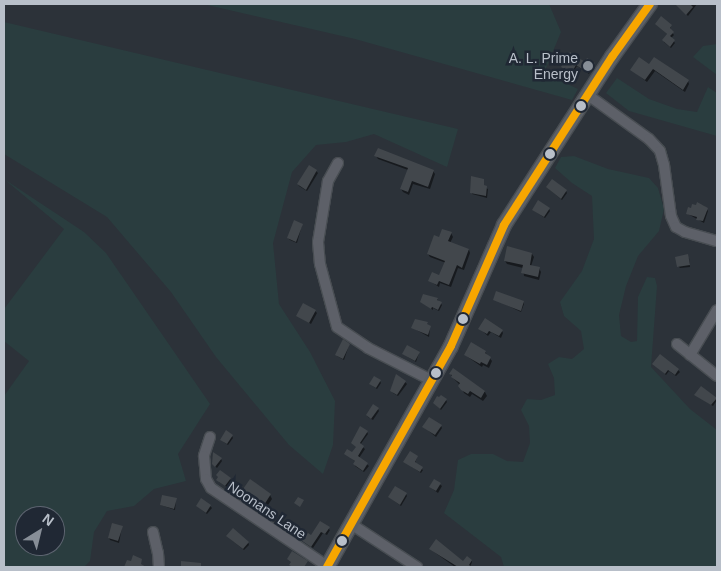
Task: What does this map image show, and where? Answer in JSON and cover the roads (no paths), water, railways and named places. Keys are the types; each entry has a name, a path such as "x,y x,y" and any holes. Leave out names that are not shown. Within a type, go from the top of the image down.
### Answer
{"main road":[{"path":"327,567 433,380 461,326 504,225 588,95 650,4"}],"street":[{"path":"588,95 649,139 660,151 664,165 670,216 676,227 685,232 717,240"},
{"path":"338,163 328,181 318,242 320,264 337,327 368,348 433,380"},
{"path":"690,355 717,310"},
{"path":"677,344 717,376"},
{"name":"Noonans Lane","path":"210,438 204,456 206,479 211,488 327,567"},
{"path":"351,524 417,567"},
{"path":"153,532 159,567"}],"place":[{"name":"A. L. Prime Energy","path":"588,66"}]}
